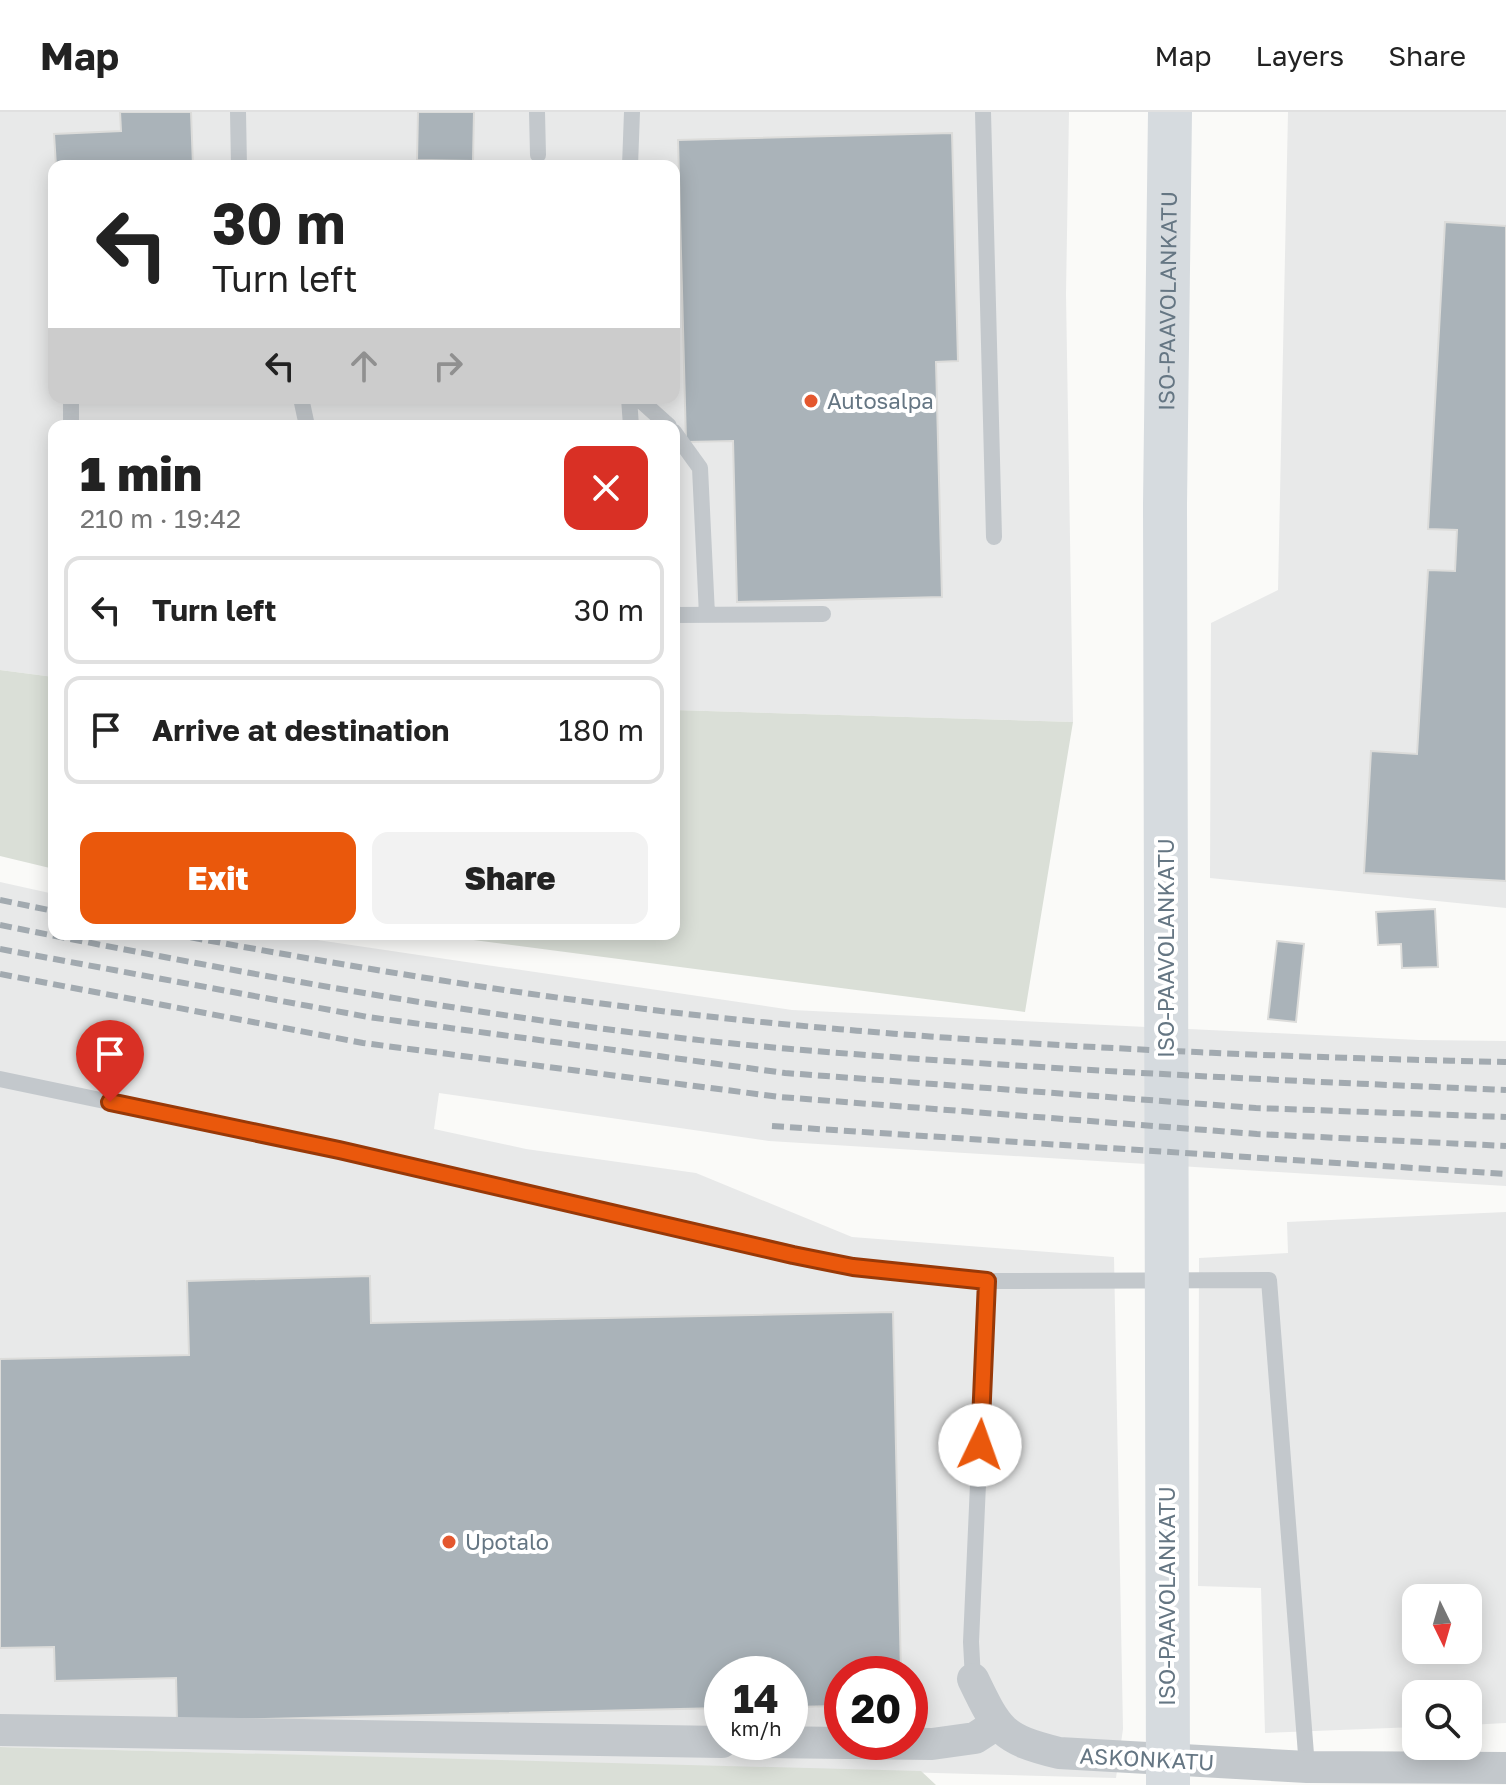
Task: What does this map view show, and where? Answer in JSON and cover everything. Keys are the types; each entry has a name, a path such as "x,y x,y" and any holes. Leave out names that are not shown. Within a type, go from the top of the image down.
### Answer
{"main road":[{"name":"ISO-PAAVOLANKATU","path":"1168,1785 1165,505 1170,112"}],"street":[{"path":"808,1743 932,1744 975,1738 995,1725 973,1679"},
{"name":"ASKONKATU","path":"995,1725 1023,1744 1059,1753 1307,1767 1506,1768"},
{"path":"0,1730 704,1742"}],"lane":[{"path":"238,112 239,160"},
{"path":"537,112 538,155"},
{"path":"630,160 632,112"},
{"path":"983,112 994,537"},
{"path":"645,404 662,420"},
{"path":"680,440 700,468 707,615"},
{"path":"680,615 823,614"},
{"path":"0,1079 339,1150 853,1267 987,1281 1269,1280 1307,1767"},
{"path":"973,1679 971,1634 987,1281"}],"shaded area":[{"path":"0,112 1069,112 1066,294 1073,722 680,710 680,420 48,420 48,676 0,670"},
{"path":"1288,112 1506,112 1506,908 1210,878 1211,623 1278,590"},
{"path":"0,670 48,676 48,868 0,856"},
{"path":"680,710 1073,722 1025,1012 473,940 680,940"},
{"path":"0,882 48,893 48,940 318,940 792,1010 1419,1040 1506,1041 1506,1186 769,1141 439,1093 434,1129 526,1149 696,1173 852,1237 1114,1257 1123,1729 1116,1778 0,1747"},
{"path":"1506,1212 1506,1723 1482,1724 1482,1680 1402,1680 1402,1728 1265,1733 1261,1588 1198,1586 1199,1258 1288,1253 1287,1222"},
{"path":"0,1747 921,1771 936,1785 0,1785"}],"building":[{"path":"120,112 191,112 193,160 56,160 54,134 121,131"},
{"path":"418,112 474,112 473,160 417,160"},
{"name":"Autosalpa","path":"952,133 958,361 936,362 942,597 737,602 733,441 686,442 678,140"},
{"path":"1445,222 1506,226 1506,881 1364,873 1371,751 1417,754 1428,570 1455,571 1457,530 1428,529"},
{"path":"1435,909 1438,967 1402,968 1401,944 1378,945 1376,912"},
{"path":"1277,941 1304,944 1296,1022 1268,1019"},
{"name":"Upotalo","path":"370,1276 371,1323 893,1312 901,1656 824,1656 824,1706 808,1707 808,1656 704,1656 704,1708 177,1721 176,1678 55,1681 54,1647 0,1648 0,1359 189,1355 187,1281"}],"railway":[{"path":"0,900 48,910"},
{"path":"0,925 48,934"},
{"path":"77,940 394,998 691,1039 1058,1068 1506,1090"},
{"path":"206,940 482,987 793,1025 1149,1050 1506,1062"},
{"path":"0,949 368,1017 785,1073 1256,1108 1506,1117"},
{"path":"0,974 363,1043 780,1097 1257,1134 1506,1146"},
{"path":"772,1126 1506,1174"}],"place":[{"name":"Autosalpa","path":"811,401"},
{"name":"Upotalo","path":"449,1542"}],"route":[{"path":"110,1102 339,1150 793,1255 853,1267 987,1281 980,1445"}]}
